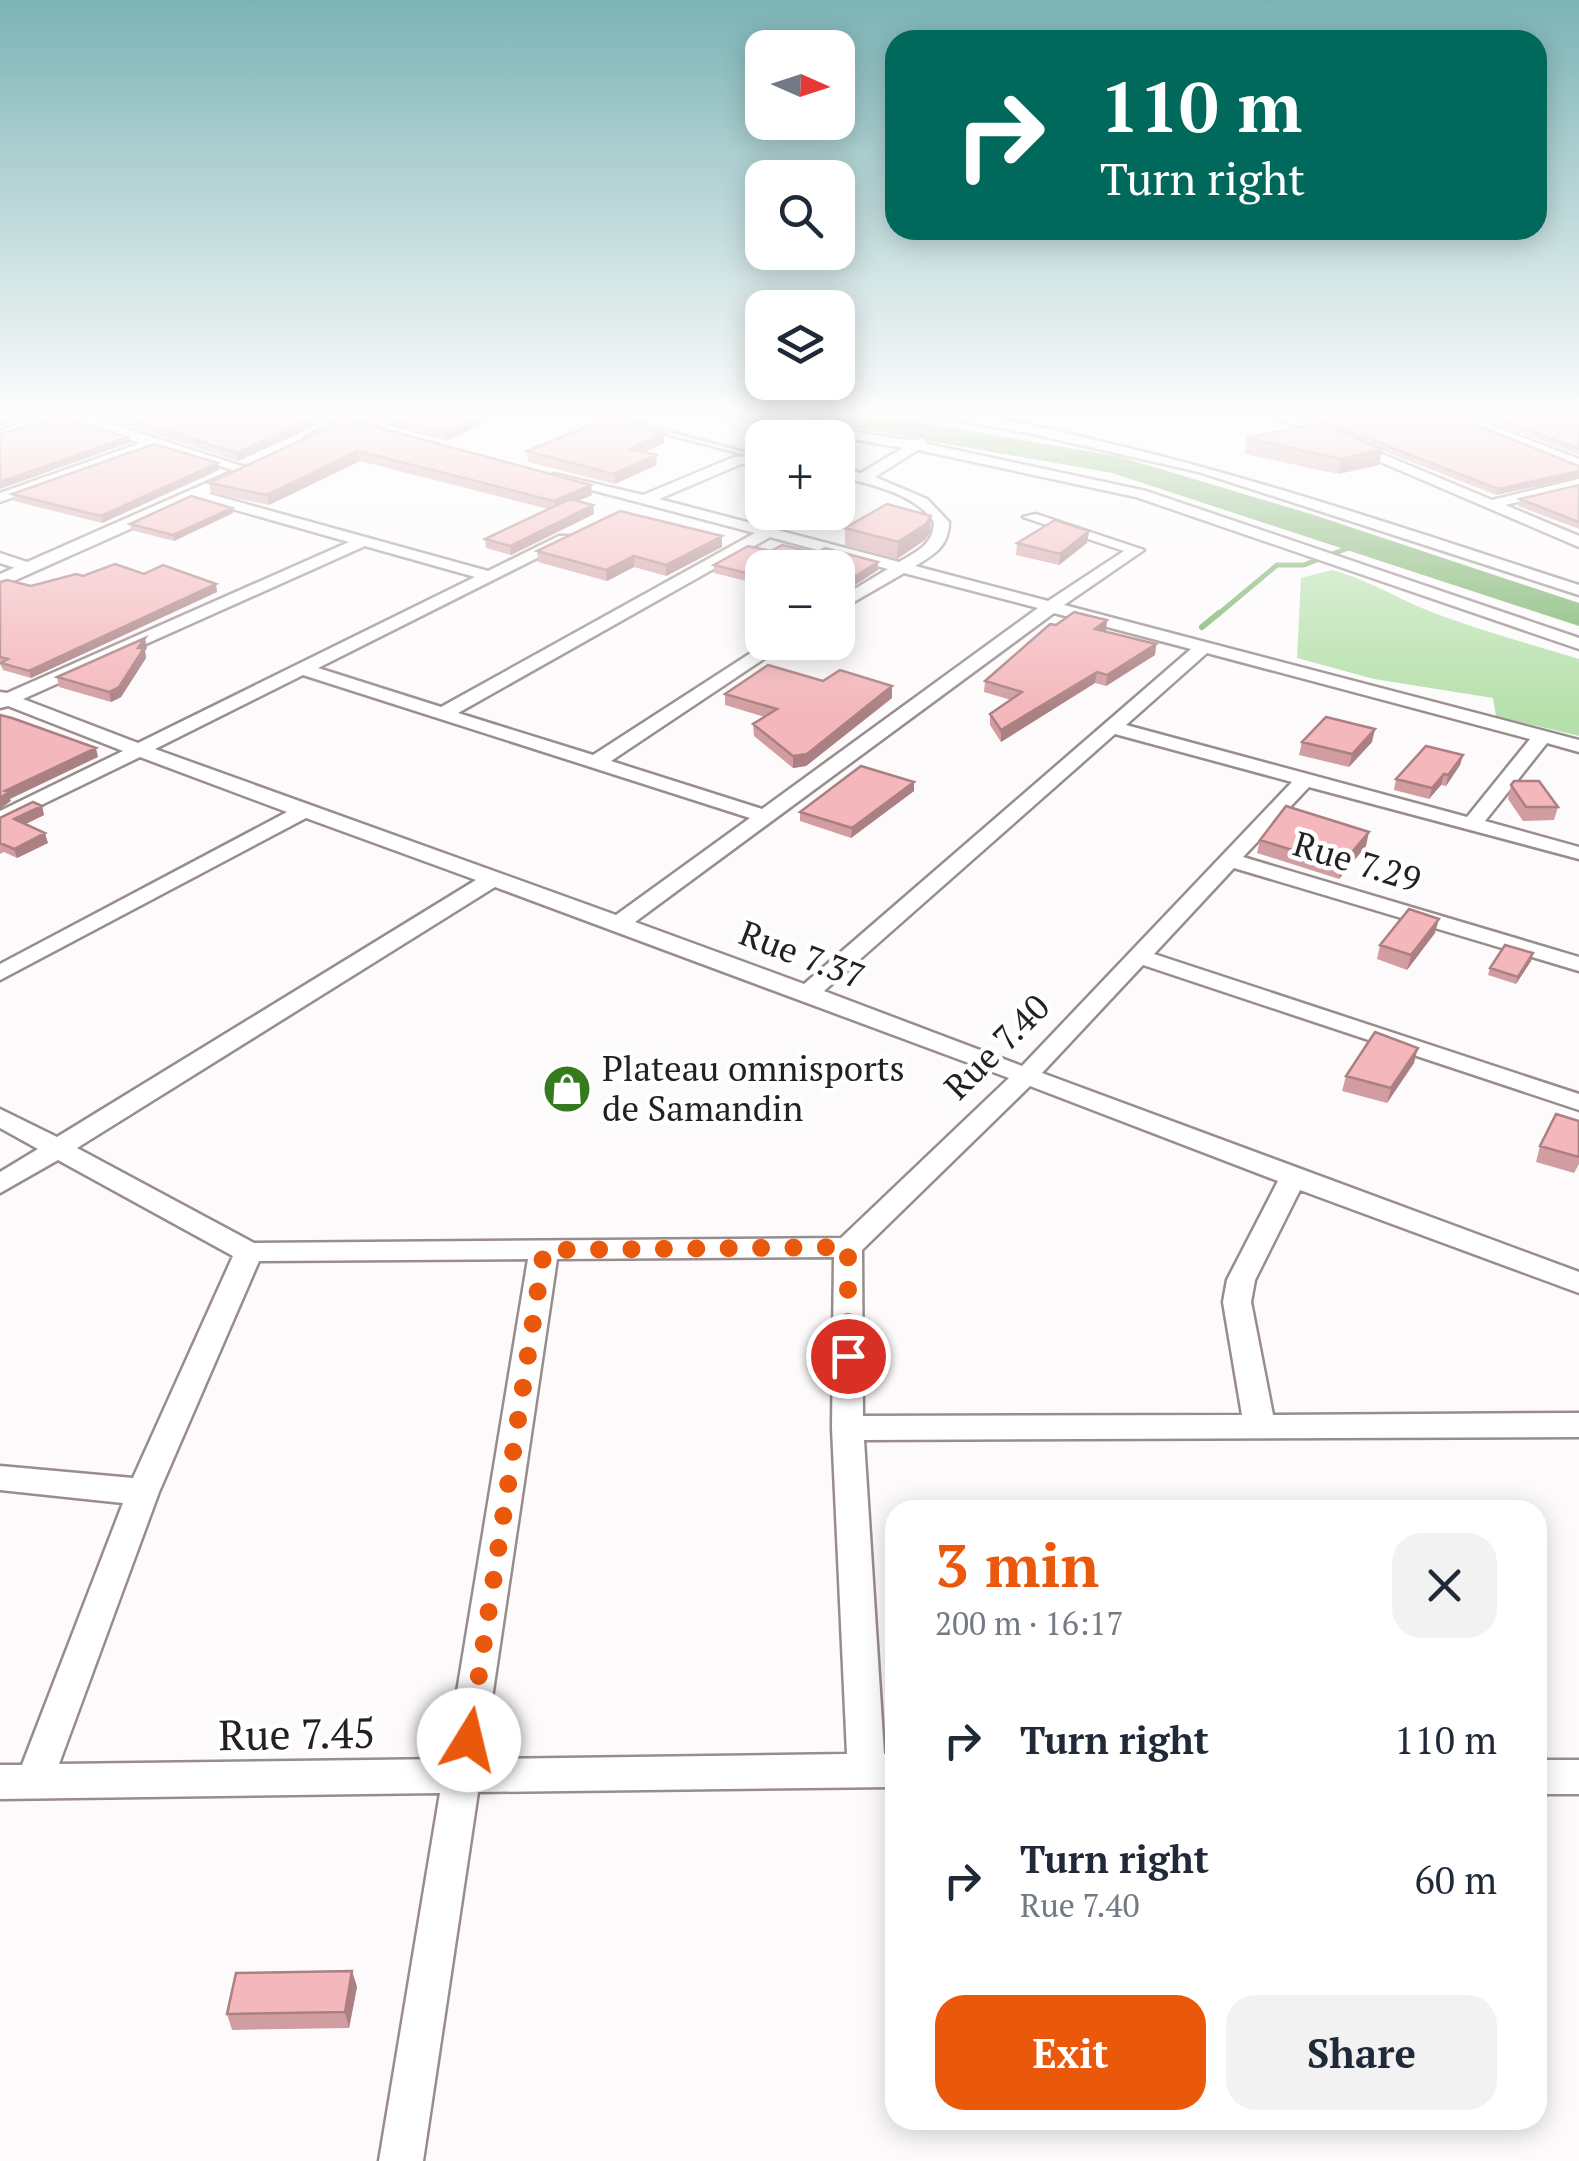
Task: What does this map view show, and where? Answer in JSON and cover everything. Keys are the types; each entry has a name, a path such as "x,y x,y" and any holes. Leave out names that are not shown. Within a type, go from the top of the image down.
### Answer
{"street":[{"path":"0,581 155,512"},
{"path":"259,512 489,576"},
{"path":"610,516 619,512"},
{"path":"690,512 1579,746"},
{"path":"855,595 942,539 944,529 936,512"},
{"path":"1193,512 1579,644"},
{"path":"1336,512 1579,590"},
{"path":"1507,512 1579,542"},
{"path":"618,924 762,815 1136,550 1031,517"},
{"path":"446,712 768,532"},
{"path":"0,819 575,534"},
{"path":"2,700 364,541"},
{"path":"0,558 30,568"},
{"path":"807,994 1203,648"},
{"path":"597,761 753,660"},
{"path":"302,669 762,815"},
{"name":"Rue 7.37","path":"2,700 618,924 1292,1180 1579,1283"},
{"path":"1110,727 1579,853"},
{"path":"1472,824 1541,738"},
{"name":"Rue 7.40","path":"848,1247 1025,1077 1307,777"},
{"path":"0,974 304,811"},
{"name":"Rue 7.29","path":"1230,860 1579,964"},
{"path":"0,1184 491,880"},
{"path":"1141,957 1579,1102"},
{"path":"0,1117 249,1252 848,1247 848,1428 880,1770"},
{"path":"1259,1424 1236,1302 1241,1280 1292,1180"},
{"path":"401,2161 544,1250"},
{"path":"17,1782 249,1252"},
{"path":"848,1428 1579,1424"},
{"path":"0,1478 143,1492"},
{"name":"Rue 7.45","path":"17,1782 880,1770"},
{"path":"1547,1777 1579,1777"}],"green space":[{"path":"1332,570 1457,621 1579,659 1579,736 1496,716 1493,698 1374,679 1297,658 1301,578"}],"building":[{"path":"156,512 224,512 173,535 130,524"},
{"path":"543,512 579,512 510,546 485,539"},
{"path":"618,512 722,536 666,565 634,556 606,570 537,551"},
{"path":"873,512 916,512 931,516 926,524 898,542 853,530 855,522"},
{"path":"1553,512 1579,512 1579,522"},
{"path":"1055,520 1089,531 1060,554 1017,543"},
{"path":"782,545 803,550 773,550"},
{"path":"748,546 766,550 745,550 745,573 714,565"},
{"path":"855,556 878,562 855,576"},
{"path":"115,564 144,574 163,565 216,584 29,671 1,663 8,659 0,657 0,582 31,586 76,574 83,576"},
{"path":"1074,612 1107,620 1095,629 1156,644 1107,675 1097,672 1001,730 990,714 1022,692 985,681 1050,624 1056,625"},
{"path":"145,638 138,648 144,648 119,687 109,692 57,677"},
{"path":"768,665 823,681 840,670 892,686 807,754 793,756 753,724 777,709 725,694"},
{"path":"0,715 96,748 5,791 9,792 0,798"},
{"path":"1326,717 1375,729 1352,754 1302,742"},
{"path":"1426,746 1463,755 1432,788 1396,779"},
{"path":"861,766 914,782 852,828 800,812"},
{"path":"1514,781 1539,781 1558,807 1526,807 1511,785"},
{"path":"33,802 42,806 14,819 45,833 14,849 0,843 0,818"},
{"path":"1286,806 1369,832 1341,865 1260,840"},
{"path":"1409,909 1439,919 1411,955 1380,945"},
{"path":"1505,945 1533,953 1518,977 1490,968"},
{"path":"1375,1032 1418,1048 1391,1088 1346,1076"},
{"path":"1556,1114 1579,1121 1579,1157 1540,1146"},
{"path":"352,1971 345,2012 227,2014 236,1973"}],"waterway":[{"path":"1270,512 1579,615"},
{"path":"1332,554 1363,543"},
{"path":"1216,616 1277,565 1304,565 1319,559"},
{"path":"1202,627 1219,613"}],"place":[{"name":"Plateau omnisports de Samandin","path":"567,1089"}],"route":[{"path":"469,1740 544,1250 848,1247 848,1356"}]}
